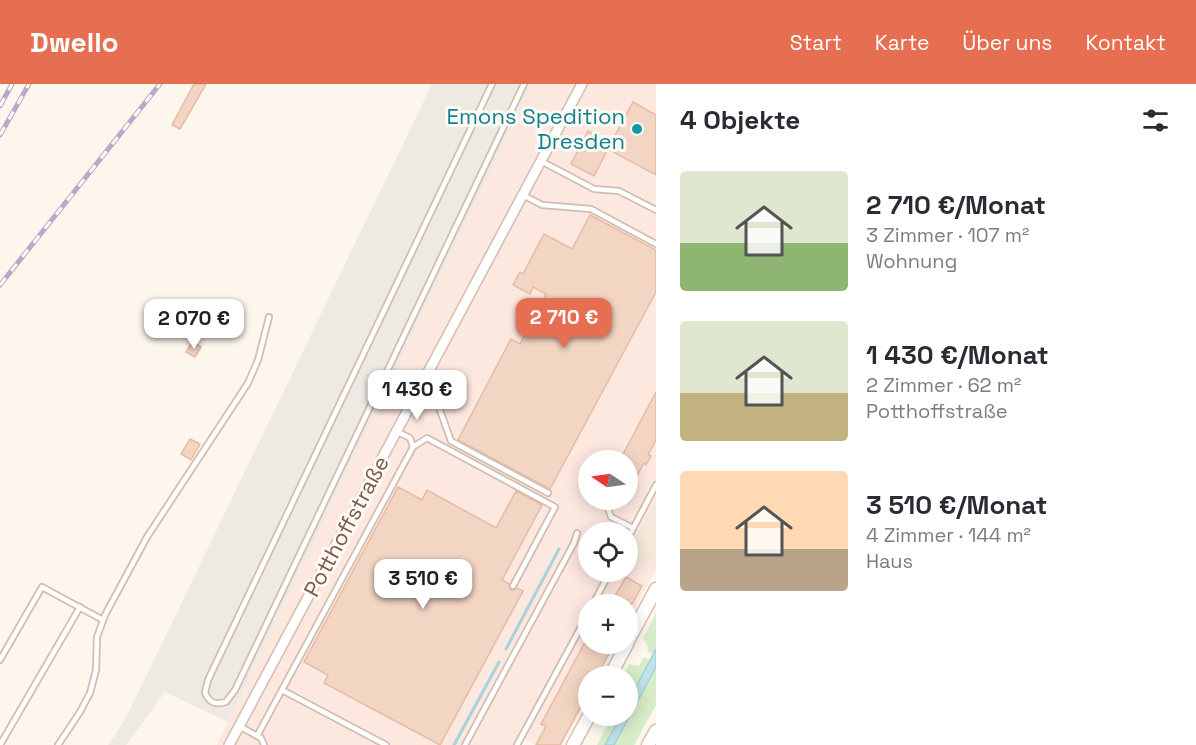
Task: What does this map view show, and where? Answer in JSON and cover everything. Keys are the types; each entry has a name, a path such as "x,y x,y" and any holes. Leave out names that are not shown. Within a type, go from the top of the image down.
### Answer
{"main road":[{"path":"638,623 656,589"},
{"path":"573,745 583,726"},
{"path":"648,745 656,731"}],"street":[{"name":"Potthoffstraße","path":"229,745 582,84"}],"lane":[{"path":"492,84 208,680 205,693 209,701 217,704 226,702 235,690 524,84"},
{"path":"541,161 594,189 619,191 656,210"},
{"path":"523,195 542,205 591,209 656,244"},
{"path":"58,745 90,693 96,670 98,637 103,620 147,537 248,383 258,360 269,316"},
{"path":"418,390 436,399 451,441 548,493"},
{"path":"396,431 410,438 413,447"},
{"path":"257,736 413,447 427,438 555,507 513,586"},
{"path":"636,522 656,485"},
{"path":"609,510 611,517 621,522"},
{"path":"465,745 577,533"},
{"path":"0,660 42,587 103,620"},
{"path":"0,745 80,607"},
{"path":"517,745 578,638"},
{"path":"282,690 386,745"},
{"path":"239,726 261,738 264,745"}],"shaded area":[{"path":"432,84 532,84 228,722 165,692 126,745 108,745 125,720"},
{"path":"532,84 656,84 656,497 638,531 638,522 578,522 578,582 638,582 638,562 655,571 638,603 638,594 578,594 578,654 611,654 604,666 578,666 578,715 562,745 536,745 525,739 521,745 217,745"},
{"path":"656,497 655,571 638,562 638,531"}],"green space":[{"path":"656,613 656,649 653,654 647,651 648,647 643,638"},
{"path":"644,657 650,660 638,683 638,666 628,666 629,664 639,666"},
{"path":"656,667 656,705 634,745 614,745 624,726 638,726 638,700"},
{"path":"607,726 615,726 605,745 597,745"}],"water":[{"path":"656,649 656,667 638,700 638,683"},
{"path":"615,726 624,726 614,745 605,745"}],"building":[{"path":"194,84 206,84 180,129 172,125"},
{"name":"Emons Spedition Dresden","path":"633,102 656,115 656,175 608,149 594,176 571,164 588,131 611,143"},
{"path":"590,215 656,250 656,292 550,489 458,440 511,339 520,344 546,294 533,287 530,294 513,285 520,272 523,274 544,234 572,249"},
{"path":"193,342 201,347 195,357 186,352"},
{"path":"656,392 656,440 648,455 651,456 638,474 638,450 625,450"},
{"path":"190,439 200,444 191,460 181,454"},
{"path":"398,487 422,500 427,490 496,528 516,491 542,505 502,580 509,584 510,590 517,588 523,591 440,745 324,683 328,675 304,662"},
{"path":"623,582 635,582 642,586 638,594 616,594"},
{"path":"579,654 609,654 602,666 578,666 578,712 560,745 536,745 546,726 541,724"}],"waterway":[{"path":"506,649 559,549"},
{"path":"454,745 499,662"}],"railway":[{"path":"0,106 12,84"},
{"path":"0,135 29,84"},
{"path":"0,285 160,84"}],"place":[{"name":"Emons Spedition Dresden","path":"637,129"}]}
